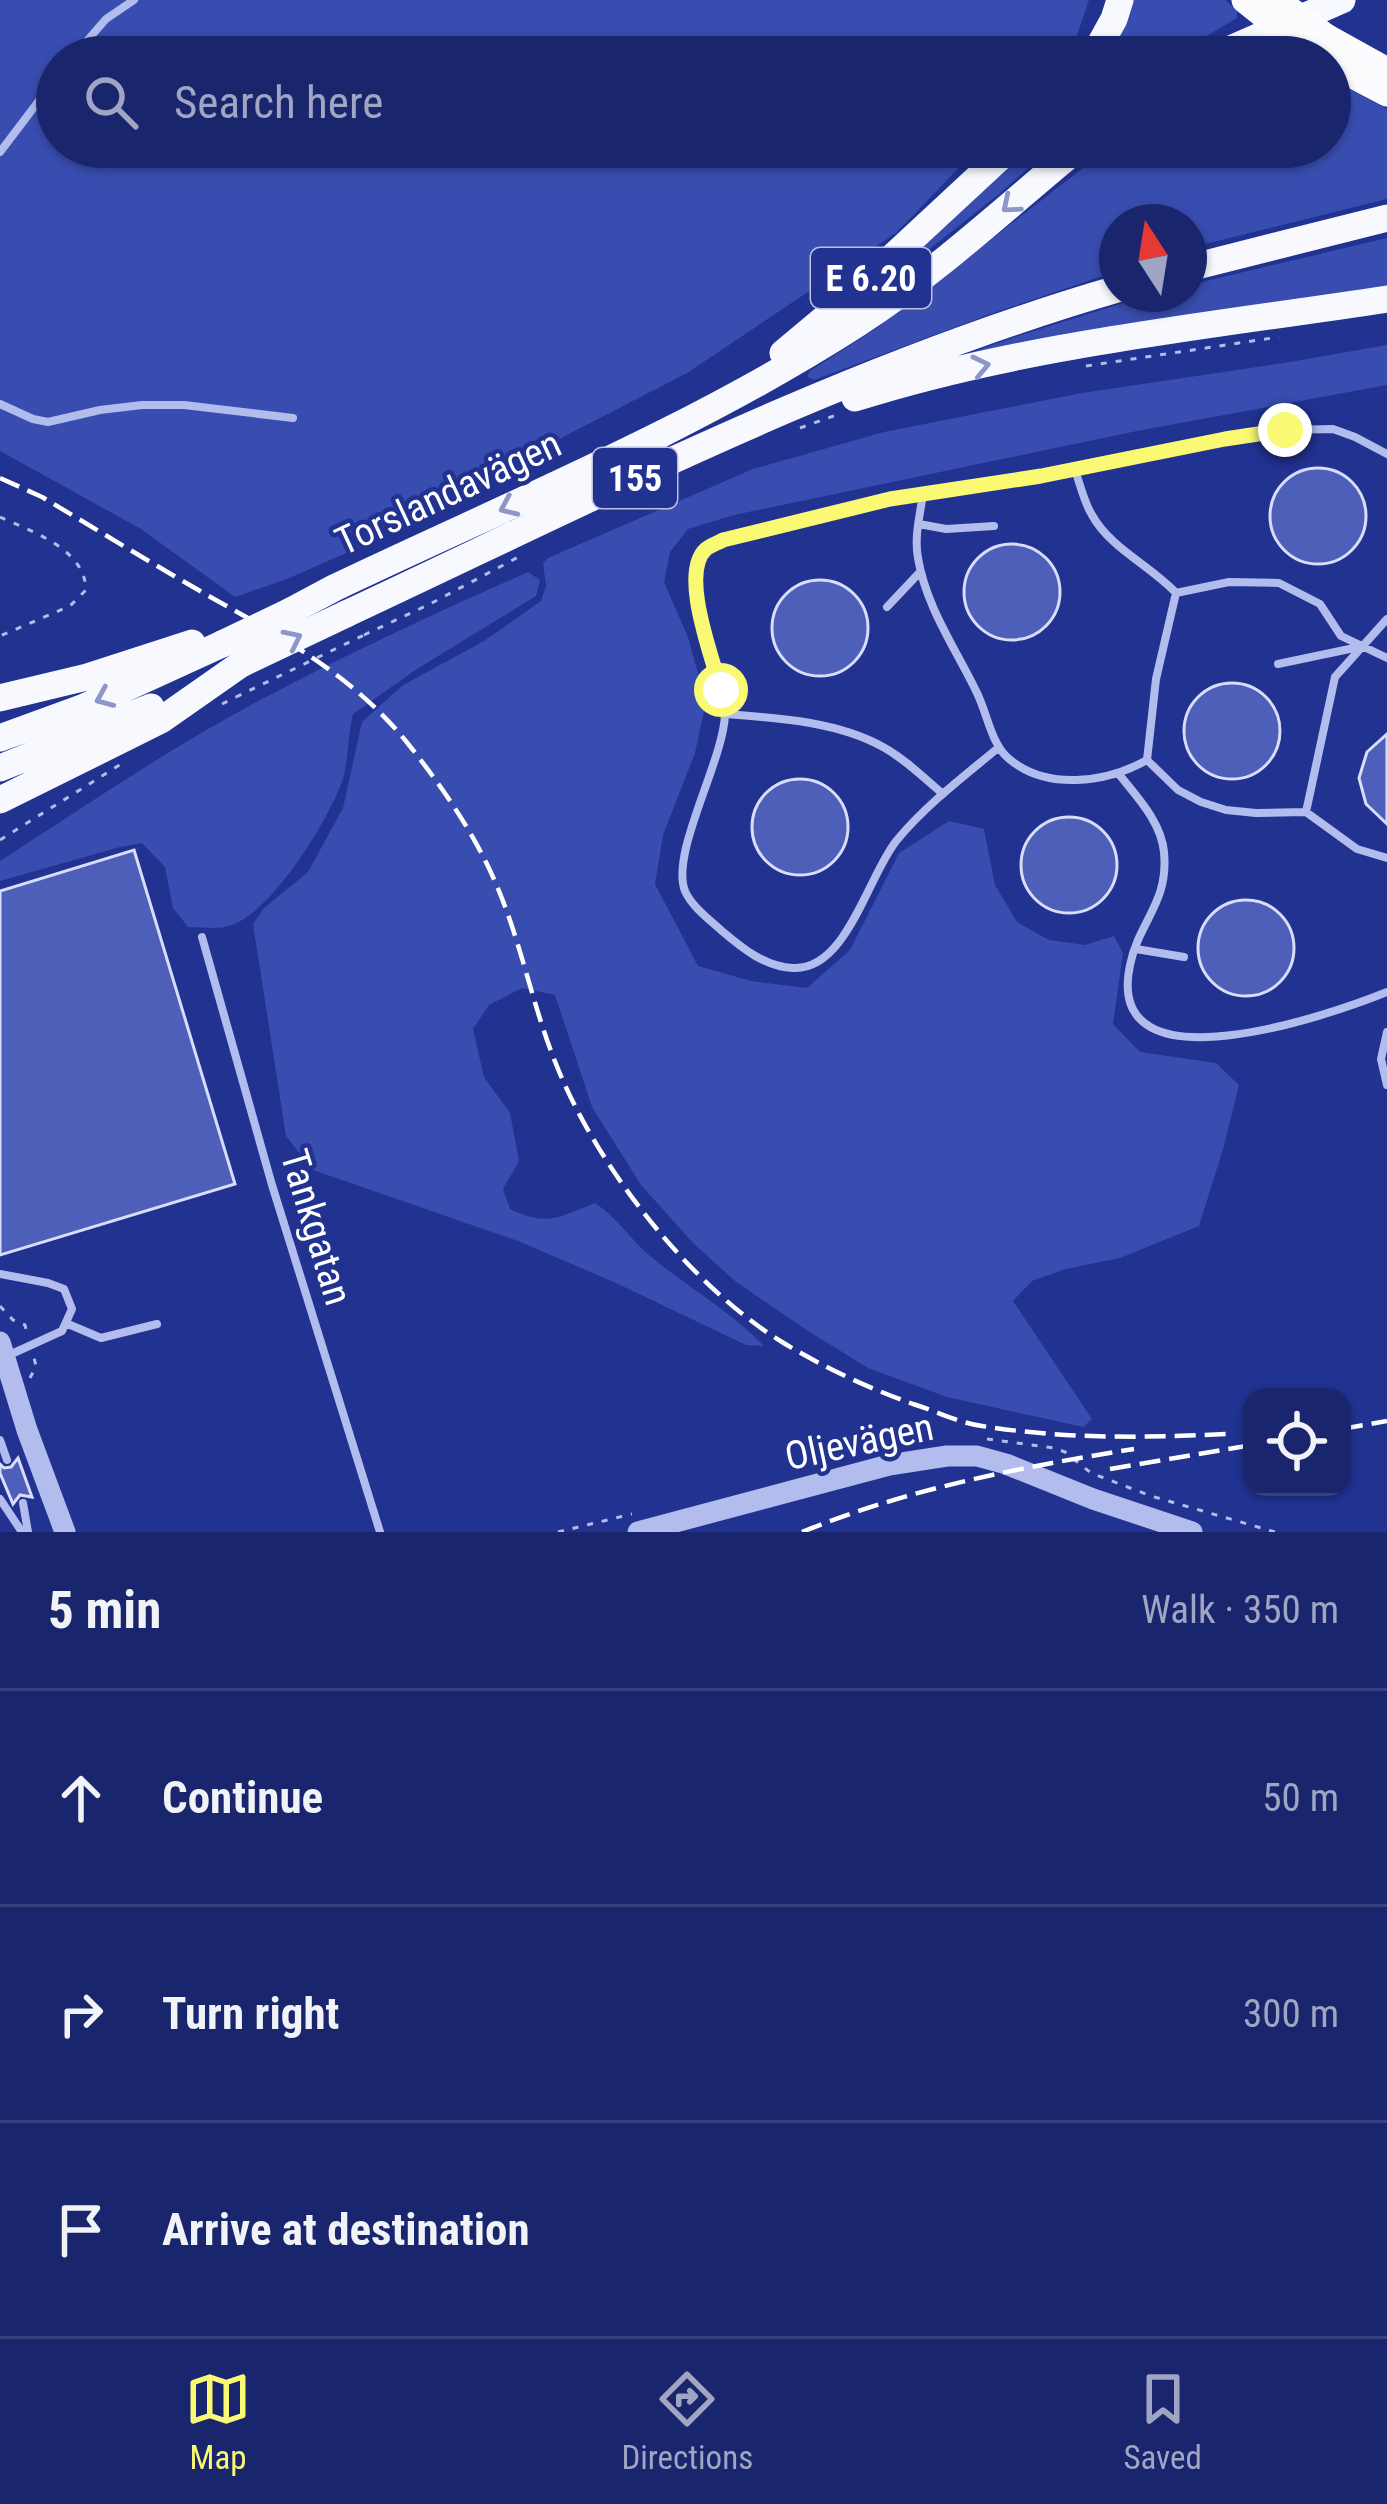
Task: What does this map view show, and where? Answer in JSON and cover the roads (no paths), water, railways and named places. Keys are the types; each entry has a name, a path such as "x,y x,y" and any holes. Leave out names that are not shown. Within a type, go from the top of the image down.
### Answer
{"highway":[{"path":"1245,0 1298,36"},
{"path":"1276,0 1307,36"},
{"path":"1351,59 1387,70"},
{"path":"1351,70 1387,93"}],"main road":[{"path":"1105,36 1120,0"},
{"path":"1260,36 1342,0"},
{"name":"E 6.20","path":"725,402 844,302 988,168"},
{"name":"Torslandavägen","path":"0,768 164,701 228,647 291,611 348,612 524,501 725,402 878,309 1053,168"},
{"path":"1207,263 1387,218"},
{"name":"Torslandavägen","path":"0,738 228,647 348,612 752,424 918,357 1099,294"},
{"name":"155","path":"752,424 981,365 1387,298"},
{"path":"0,698 228,647"},
{"path":"0,800 161,720 228,647"}],"street":[{"path":"1,1359 64,1532"},
{"name":"Oljevägen","path":"642,1522 889,1465 977,1456 1192,1532"},
{"name":"Oljevägen","path":"1093,1498 1146,1528"}],"lane":[{"path":"91,36 134,0"},
{"path":"0,152 36,105"},
{"path":"0,404 48,422 142,405 184,405 293,418"},
{"path":"998,748 893,845 827,957 812,967 791,969 766,963 736,943 697,909 685,892 681,871 725,714 696,598 699,560 706,549 723,540 857,506 1285,430 1333,429 1387,454"},
{"path":"1075,470 1090,513 1102,530 1176,593"},
{"path":"923,494 917,556 921,571 998,748 1012,762 1038,774 1088,780 1147,760"},
{"path":"919,524 946,530 994,526"},
{"path":"886,607 921,571"},
{"path":"1176,593 1229,582 1279,583 1320,604 1341,636 1387,658"},
{"path":"1147,760 1156,679 1176,593"},
{"path":"1306,812 1334,677 1360,647 1382,631 1387,619"},
{"path":"1278,664 1360,647"},
{"path":"725,714 853,734 883,747 943,794"},
{"path":"1147,760 1178,790 1226,810 1306,812 1358,849 1387,858"},
{"path":"1118,773 1153,820 1165,857 1160,900 1130,965 1134,1010 1142,1023 1174,1036 1234,1034 1294,1024 1387,992"},
{"name":"Tankgatan","path":"202,937 272,1185 380,1532"},
{"path":"1136,949 1184,957"},
{"path":"1387,1032 1381,1059 1387,1085"},
{"path":"0,1274 64,1288 72,1309 62,1331 1,1359"},
{"path":"68,1324 100,1338 157,1324"},
{"path":"0,1440 8,1460"},
{"path":"0,1499 25,1532"},
{"path":"22,1503 25,1532"}],"railway":[{"path":"0,478 42,497 294,645 389,721 447,797 491,872 556,1064 595,1142 680,1255 747,1318 813,1360 956,1420 1074,1435 1227,1434"},
{"path":"1351,1427 1387,1421"},
{"path":"1110,1469 1243,1447"},
{"path":"802,1532 882,1503 965,1481 1134,1449"}]}
